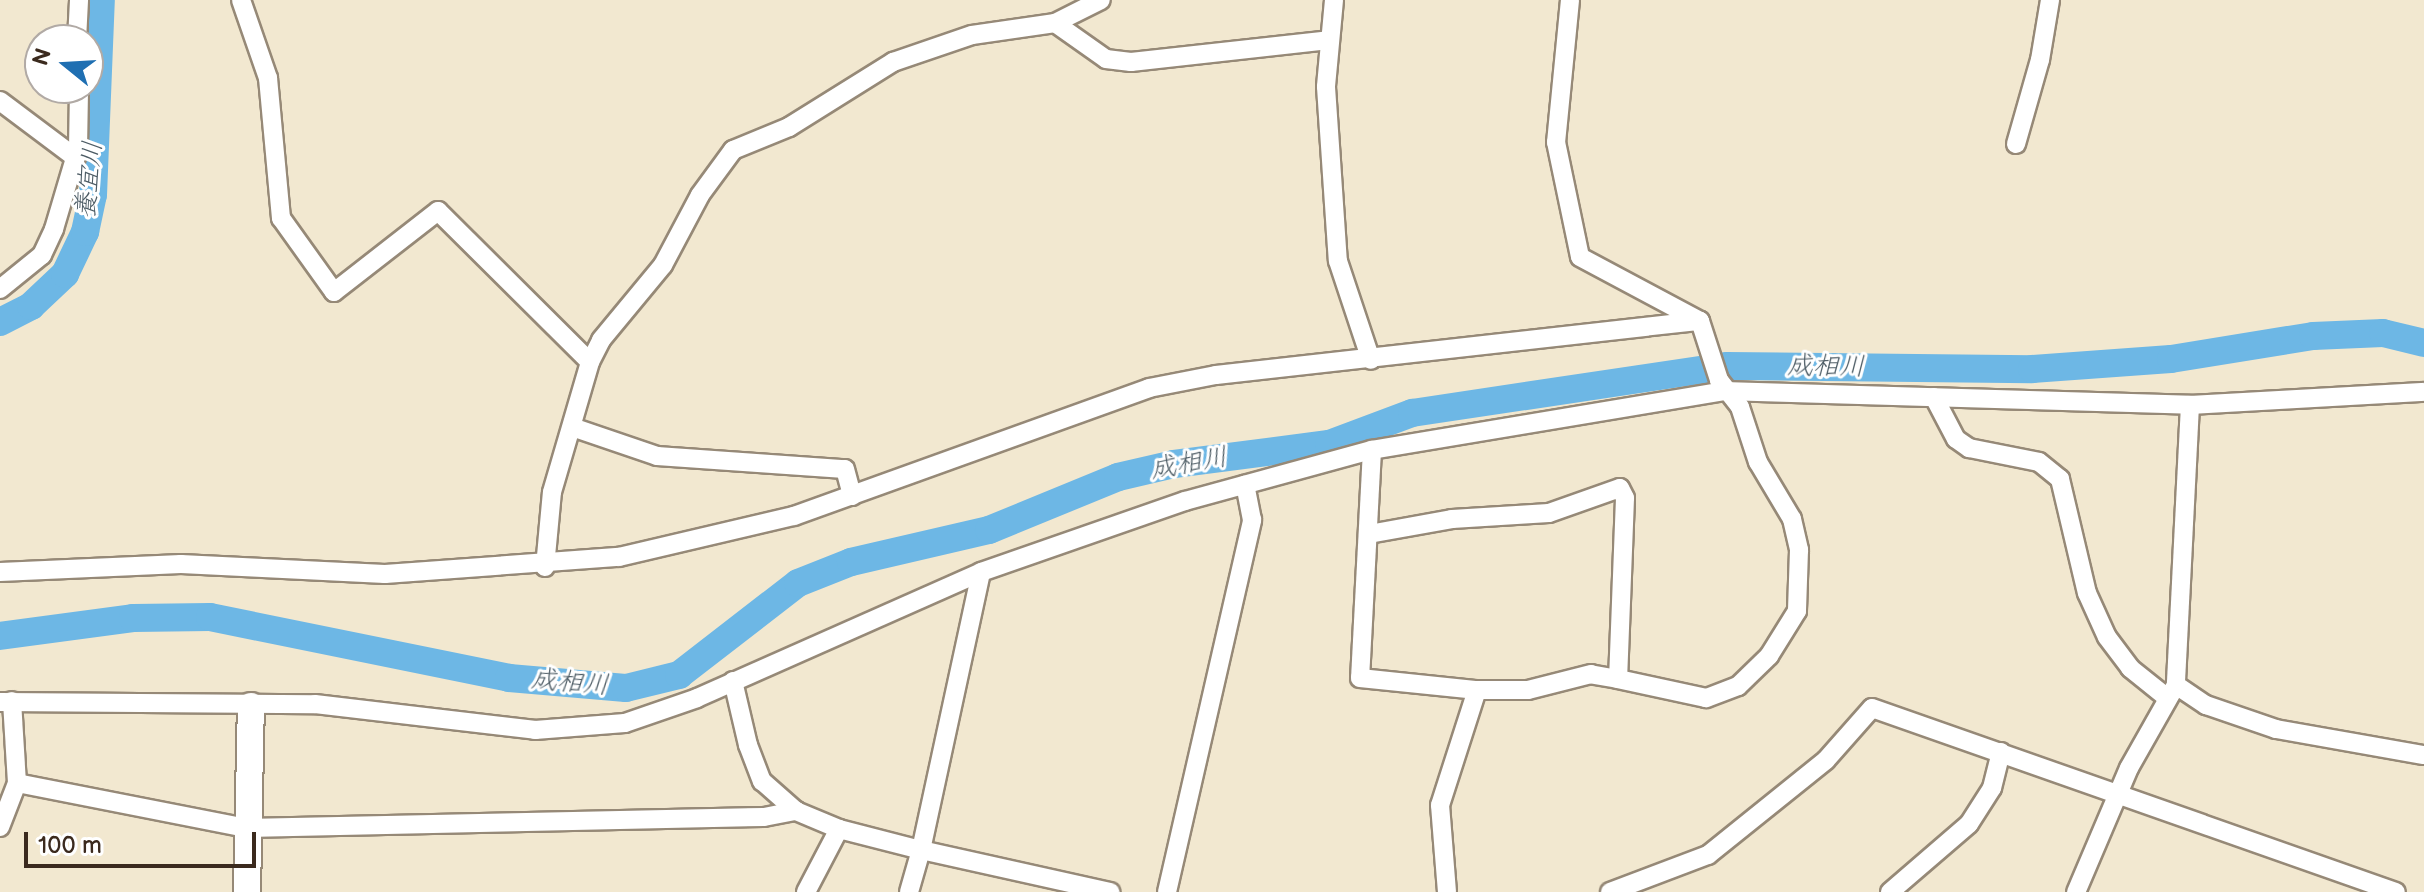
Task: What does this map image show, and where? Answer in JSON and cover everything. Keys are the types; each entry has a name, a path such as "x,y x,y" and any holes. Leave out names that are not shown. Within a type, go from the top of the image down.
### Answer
{"street":[{"path":"78,24 79,0"},
{"path":"241,0 268,78 281,218 334,292 438,211 590,362"},
{"path":"545,567 549,507 590,362 601,340 663,265 700,195 733,150 789,127 893,62 972,35 1055,23 1101,0"},
{"path":"1334,0 1326,87 1338,261 1371,360"},
{"path":"1372,450 1360,678 1477,690 1528,690 1591,674 1685,695 1721,695 1769,656 1797,611 1799,550 1792,519 1758,462 1740,407 1722,385 1702,329 1580,257 1556,142 1570,0"},
{"path":"2016,144 2040,60 2050,0"},
{"path":"1055,23 1106,59 1131,62 1329,40"},
{"path":"0,101 76,158"},
{"path":"0,289 42,255 76,158 78,104"},
{"path":"0,572 181,564 385,574 545,567 731,534 852,496 1149,388 1216,375 1702,329"},
{"path":"0,827 10,792 6,702 251,706 315,704 535,730 625,723 733,681 981,572 1245,485 1372,450 1722,385 1934,397 2190,405 2424,392"},
{"path":"1934,397 1956,439 1969,448 2039,462 2060,479 2087,593 2107,637 2130,668 2206,705 2276,729 2424,755"},
{"path":"2076,892 2118,792 2171,690 2190,405"},
{"path":"572,427 657,456 845,469 852,496"},
{"path":"1167,892 1252,520 1245,485"},
{"path":"1369,534 1452,519 1549,513 1620,488 1625,498 1618,679"},
{"path":"909,892 921,850 981,572"},
{"path":"733,681 762,781 796,811 839,829 1110,892"},
{"path":"1447,892 1440,805 1477,690"},
{"path":"247,892 251,706"},
{"path":"1610,892 1721,846 1826,760 1872,708 2396,892"},
{"path":"1890,892 1969,824 1992,788 2001,752"},
{"path":"10,792 246,828 764,817 796,811"},
{"path":"806,892 839,829"}],"waterway":[{"name":"養宜川","path":"0,322 31,306 65,274 85,232 93,195 101,0"},
{"name":"成相川","path":"0,636 133,618 210,617 509,678 626,688 679,675 798,583 851,562 989,530 1118,477 1174,464 1329,444 1412,413 1727,366 2032,369 2171,359 2313,336 2383,333 2424,343"}]}
